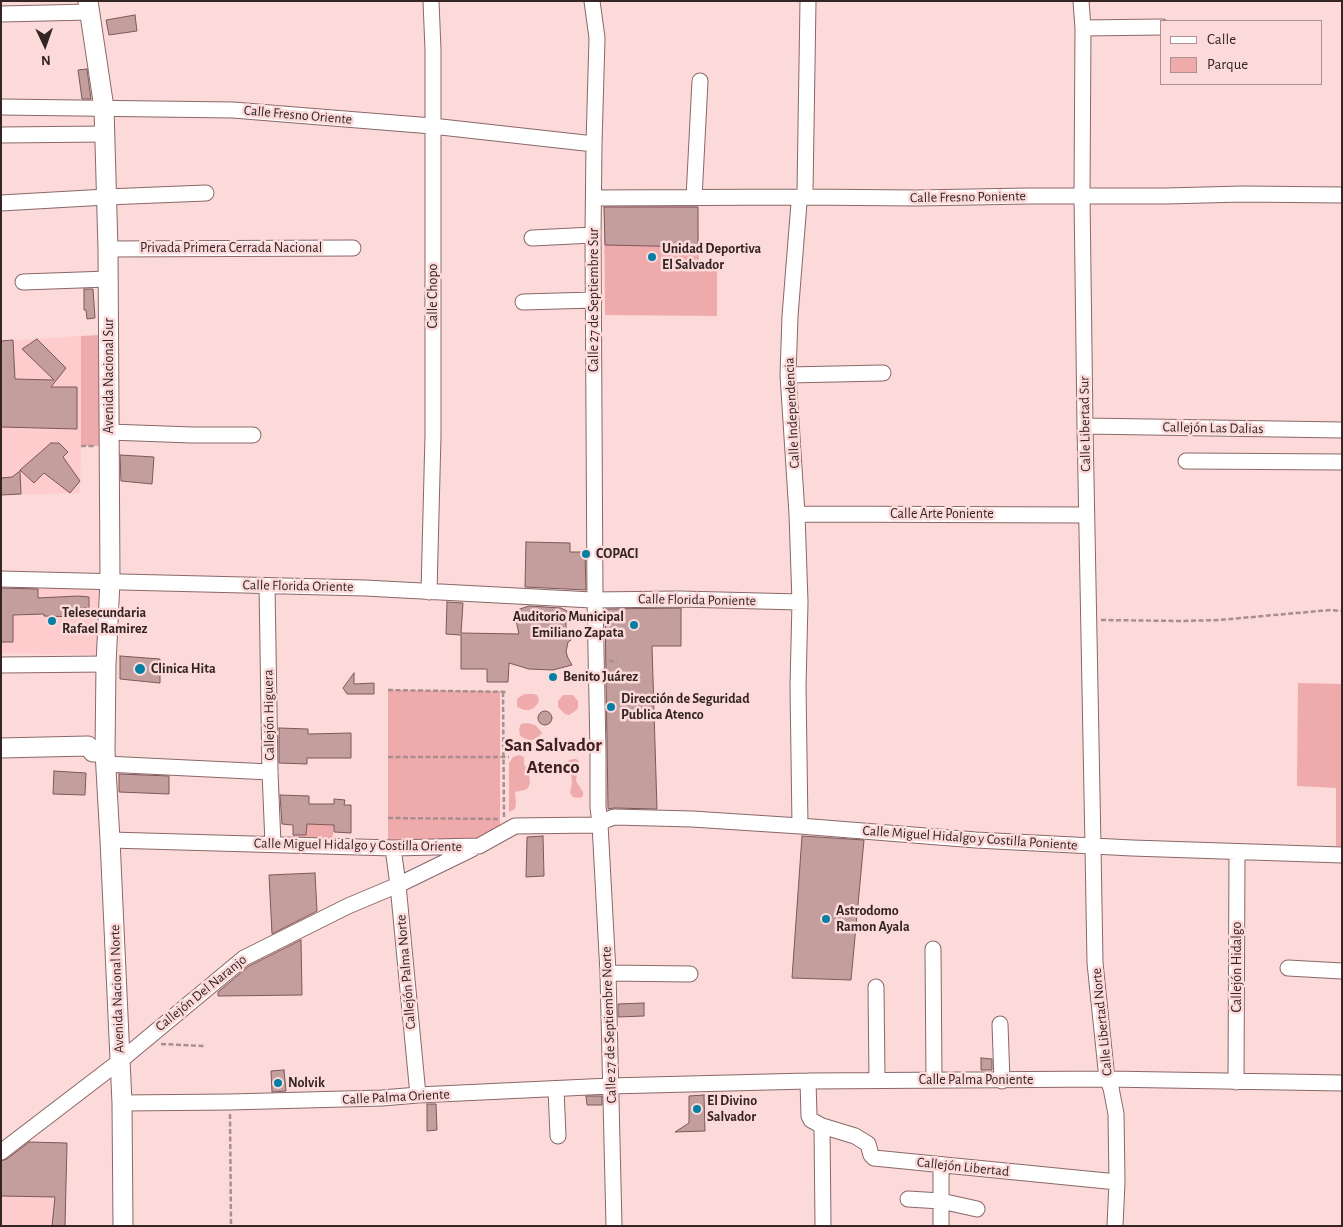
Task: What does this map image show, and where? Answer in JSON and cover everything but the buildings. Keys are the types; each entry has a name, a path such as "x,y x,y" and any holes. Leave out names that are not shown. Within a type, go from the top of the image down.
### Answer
{"main road":[{"name":"Avenida Nacional Sur","path":"89,7 104,108 108,248 110,581 101,756"},
{"path":"1,748 88,746 101,756"},
{"path":"1,758 88,758 101,756"},
{"name":"Avenida Nacional Norte","path":"101,756 110,840 122,1103 123,1226"}],"street":[{"name":"Calle Chopo","path":"429,592 433,435 433,50 431,1"},
{"name":"Calle 27 de Septiembre Sur","path":"592,1 597,38 593,235 595,600 598,807 600,824"},
{"name":"Calle Independencia","path":"800,826 798,686 800,602 797,514 788,374 799,203 805,191 808,1"},
{"name":"Calle Libertad Sur","path":"1081,1 1083,28 1082,196 1086,515 1094,846"},
{"path":"1,14 89,7"},
{"path":"1083,28 1160,27"},
{"path":"694,198 700,81"},
{"name":"Calle Fresno Oriente","path":"1,107 233,110 432,126 594,144"},
{"path":"1,135 105,134"},
{"path":"1,203 206,193"},
{"name":"Calle Fresno Poniente","path":"594,198 917,198 1342,194"},
{"path":"532,238 593,235"},
{"name":"Privada Primera Cerrada Nacional","path":"108,248 353,248"},
{"path":"23,282 108,279"},
{"path":"523,302 594,300"},
{"path":"788,374 883,372"},
{"name":"Callejón Las Dalias","path":"1085,426 1342,430"},
{"path":"109,432 253,435"},
{"path":"1186,461 1342,462"},
{"name":"Calle Arte Poniente","path":"797,514 1086,515"},
{"name":"Calle Florida Oriente","path":"1,579 365,588 595,600"},
{"name":"Callejón Higuera","path":"267,586 270,772 274,844"},
{"name":"Calle Florida Poniente","path":"595,600 680,599 800,602"},
{"path":"1,665 106,664"},
{"path":"101,756 270,772"},
{"name":"Calle Miguel Hidalgo y Costilla Poniente","path":"600,824 614,817 692,819 976,840 1342,855"},
{"name":"Calle Miguel Hidalgo y Costilla Oriente","path":"110,840 365,845 393,848 478,846 515,826 600,824"},
{"name":"Calle 27 de Septiembre Norte","path":"600,824 608,974 614,1226"},
{"name":"Callejón Del Naranjo","path":"1,1152 120,1060 244,958 348,906 478,846"},
{"name":"Calle Libertad Norte","path":"1094,846 1095,963 1107,1079 1111,1088 1116,1114 1118,1182 1115,1226"},
{"name":"Callejón Palma Norte","path":"393,848 418,1096"},
{"name":"Callejón Hidalgo","path":"1236,1082 1237,852"},
{"path":"933,949 934,1080"},
{"path":"1288,968 1342,971"},
{"path":"608,974 690,974"},
{"path":"876,987 877,1080"},
{"path":"1000,1024 1002,1080"},
{"name":"Calle Palma Poniente","path":"610,1086 877,1080 1107,1079 1342,1083"},
{"path":"808,1081 809,1116 811,1120 822,1126 823,1226"},
{"name":"Calle Palma Oriente","path":"122,1103 382,1098 610,1086"},
{"path":"556,1089 558,1136"},
{"name":"Callejón Libertad","path":"822,1126 856,1136 868,1144 871,1156 874,1158 1118,1182"},
{"path":"941,1165 941,1226"},
{"path":"908,1199 941,1201 977,1209"}],"path":[{"path":"1089,619 1219,620 1342,610"},
{"path":"388,690 508,692"},
{"path":"503,692 504,820"},
{"path":"388,756 509,757"},
{"path":"388,818 510,820"},
{"path":"139,1043 204,1046"},
{"path":"230,1102 231,1226"}],"shaded area":[{"path":"81,336 80,493 1,495 1,341"},
{"name":"Telesecundaria Rafael Ramirez","path":"1,587 102,588 102,655 1,653"},
{"path":"14,1142 67,1143 65,1226 1,1226 1,1152"}],"green space":[{"name":"Unidad Deportiva El Salvador","path":"604,198 698,198 699,267 717,267 717,316 605,315"},
{"path":"100,335 103,446 81,446 81,336"},
{"path":"1298,683 1342,684 1342,846 1336,846 1336,788 1297,786"},
{"path":"388,690 500,691 500,829 477,842 388,843"},
{"path":"524,694 537,695 539,699 534,708 524,710 517,707 517,699"},
{"path":"563,695 573,695 578,701 578,708 569,715 565,714 558,707 558,701"},
{"path":"521,724 535,725 542,733 530,741 520,736 519,729"},
{"path":"519,755 524,757 524,764 529,773 530,783 525,790 515,792 515,809 509,812 509,763 513,757"},
{"path":"569,760 579,761 576,781 583,792 583,796 580,798 573,797 570,793 571,774 566,768"},
{"path":"307,824 334,825 332,843 293,843 293,835 306,835"}],"place":[{"name":"Unidad Deportiva El Salvador","path":"652,257"},
{"name":"COPACI","path":"586,554"},
{"name":"Telesecundaria Rafael Ramirez","path":"52,621"},
{"name":"Auditorio Municipal Emiliano Zapata","path":"634,625"},
{"name":"Clinica Hita","path":"140,669"},
{"name":"Benito Juárez","path":"553,677"},
{"name":"Dirección de Seguridad Publica Atenco","path":"611,707"},
{"name":"Astrodomo Ramon Ayala","path":"826,919"},
{"name":"Nolvik","path":"278,1083"},
{"name":"El Divino Salvador","path":"697,1109"}],"district":[{"name":"San Salvador Atenco","path":"553,756"}]}
